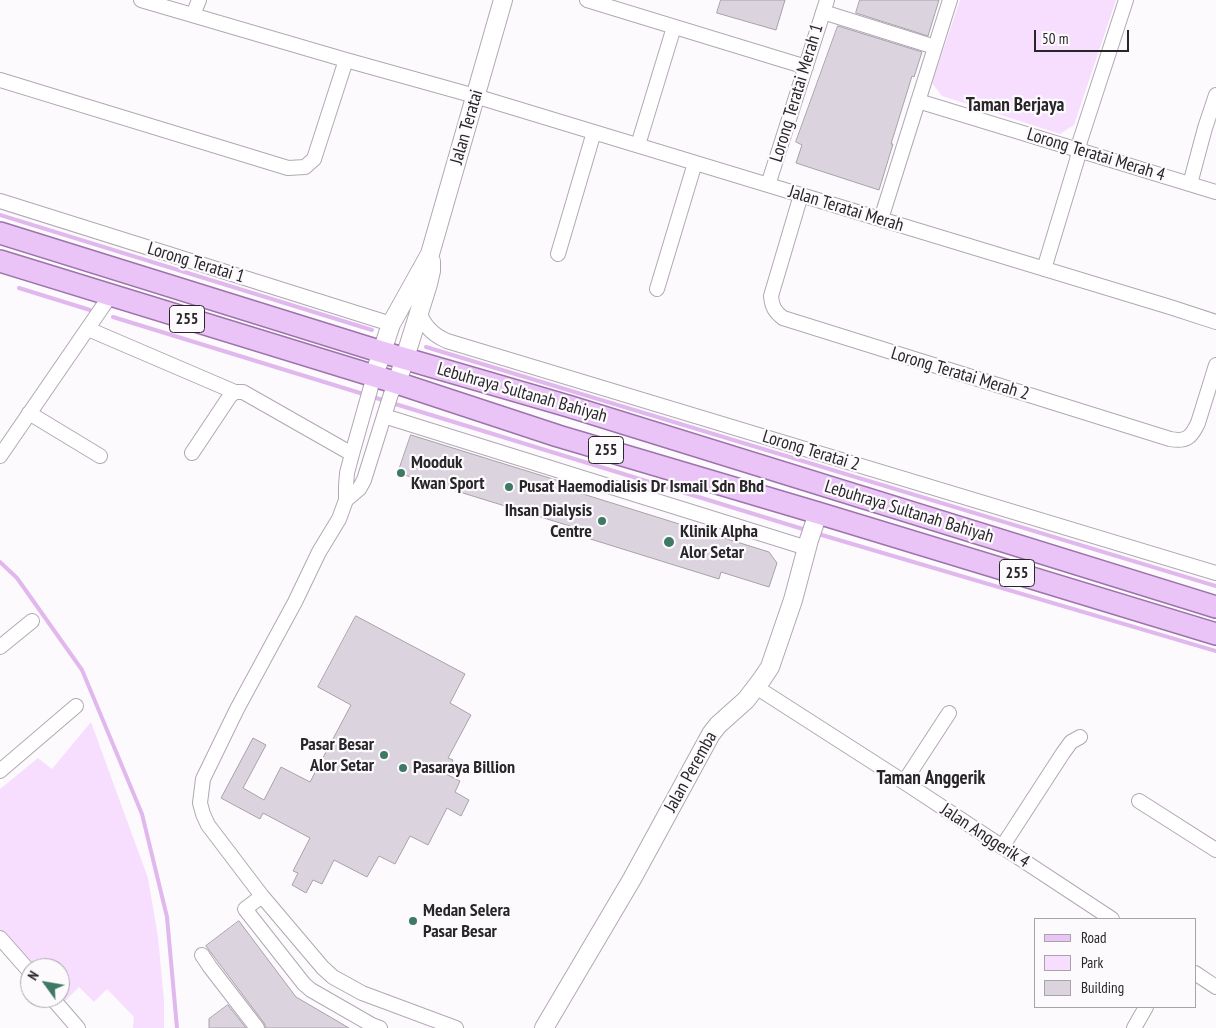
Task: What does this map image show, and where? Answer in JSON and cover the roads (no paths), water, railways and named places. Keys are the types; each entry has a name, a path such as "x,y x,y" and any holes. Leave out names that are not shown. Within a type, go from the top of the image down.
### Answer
{"main road":[{"name":"Lebuhraya Sultanah Bahiyah","path":"0,233 382,352 568,406 1216,607"},
{"name":"Lebuhraya Sultanah Bahiyah","path":"0,262 372,382 558,436 812,531 1216,634"}],"street":[{"name":"Jalan Teratai Merah","path":"141,0 475,96 1216,322"},
{"path":"193,15 198,0"},
{"name":"Jalan Teratai","path":"372,382 391,324 430,254 503,0"},
{"path":"587,0 806,67"},
{"path":"881,219 950,0"},
{"path":"1044,269 1077,160 1080,141 1126,0"},
{"path":"825,6 935,47"},
{"name":"Lorong Teratai Merah 1","path":"768,185 825,6"},
{"path":"638,145 674,26"},
{"path":"0,80 288,168 305,167 314,159 346,60"},
{"path":"1190,184 1216,94"},
{"name":"Lorong Teratai Merah 4","path":"918,101 1216,192"},
{"path":"558,254 594,132"},
{"path":"657,289 695,163"},
{"name":"Lorong Teratai Merah 2","path":"801,195 771,296 774,309 783,318 1179,441 1188,438 1194,432 1216,365"},
{"name":"Lorong Teratai 1","path":"0,201 391,324"},
{"name":"Jalan Teratai","path":"394,388 431,271 430,254"},
{"path":"0,456 110,296"},
{"name":"Lorong Teratai 2","path":"419,310 426,326 440,338 447,341 1216,573"},
{"path":"88,329 235,392 243,392 352,454"},
{"path":"372,382 347,473 346,500 339,519 237,710 203,780 200,803 208,825 262,896 313,957 333,977 362,993 456,1028"},
{"path":"346,500 359,489 364,480 394,388"},
{"path":"192,453 230,396 235,392"},
{"path":"385,413 812,531"},
{"path":"29,414 100,456"},
{"name":"Jalan Peremba","path":"544,1028 632,879 711,734 718,725 746,700 770,666 793,600 812,531"},
{"path":"0,647 32,621"},
{"name":"Jalan Anggerik 4","path":"756,687 1110,918"},
{"path":"0,771 76,706"},
{"path":"904,782 949,713"},
{"path":"1002,847 1062,753 1071,742 1080,737"},
{"path":"1139,801 1216,850"},
{"path":"262,896 245,909 304,984 311,990 380,1028"},
{"path":"0,938 20,961"},
{"path":"202,955 257,1028"},
{"path":"1196,974 1216,987"},
{"path":"61,1008 78,1028"},
{"path":"1134,1028 1145,1008"}],"waterway":[{"path":"0,215 372,330"},
{"path":"19,288 90,310"},
{"path":"113,317 386,401"},
{"path":"426,347 1216,586"},
{"path":"392,403 806,530"},
{"path":"815,533 1216,651"},
{"path":"0,562 17,578 82,670 142,814 167,917 177,1028"}],"place":[{"name":"Mooduk Kwan Sport","path":"401,473"},
{"name":"Pusat Haemodialisis Dr Ismail Sdn Bhd","path":"509,487"},
{"name":"Ihsan Dialysis Centre","path":"602,521"},
{"name":"Klinik Alpha Alor Setar","path":"669,542"},
{"name":"Pasar Besar Alor Setar","path":"384,755"},
{"name":"Pasaraya Billion","path":"403,768"},
{"name":"Medan Selera Pasar Besar","path":"413,921"}],"district":[{"name":"Taman Berjaya","path":"1015,106"},
{"name":"Taman Anggerik","path":"931,779"}]}
